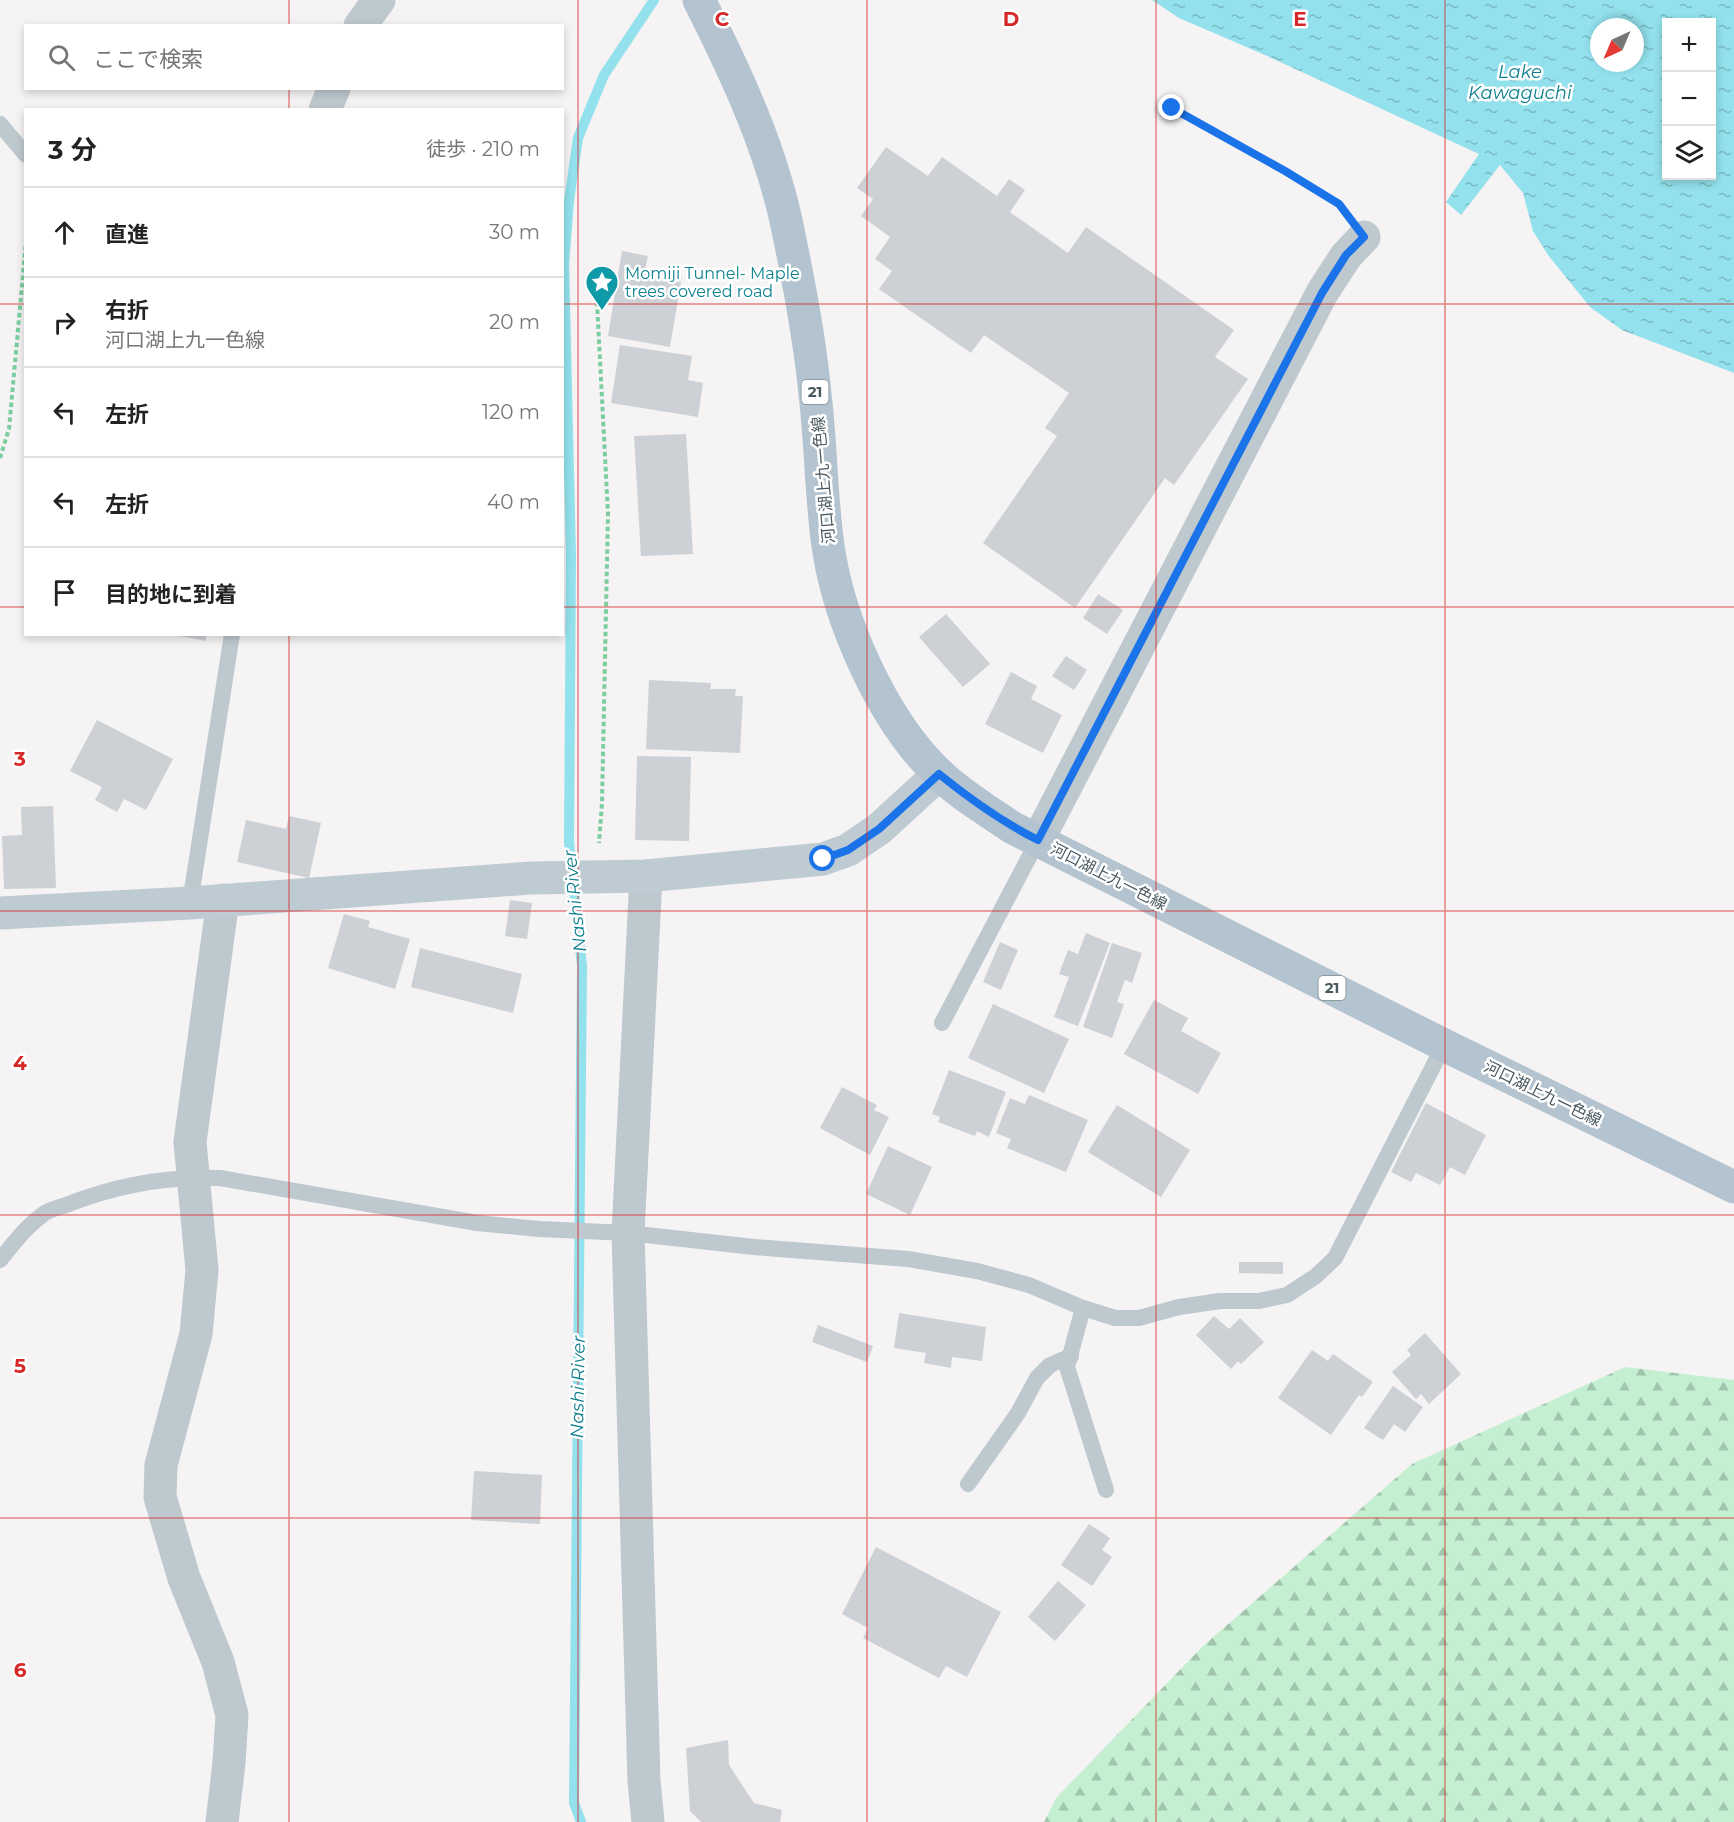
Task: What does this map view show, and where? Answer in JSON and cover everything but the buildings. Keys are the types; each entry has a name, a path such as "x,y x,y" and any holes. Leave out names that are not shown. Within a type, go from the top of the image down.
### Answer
{"main road":[{"name":"河口湖上九一色線","path":"699,0 732,65 752,113 773,172 789,233 815,393 828,546 847,624 863,662 886,702 909,739 939,774 977,804 1013,828 1444,1045 1734,1187"}],"street":[{"path":"361,24 379,0"},
{"path":"326,108 333,90"},
{"path":"1038,840 1322,293 1346,255 1364,237"},
{"path":"0,913 190,903 531,878 646,876 823,859 848,850 879,829 939,774"},
{"path":"646,876 628,1233 643,1769 648,1822"},
{"path":"222,1822 232,1715 218,1662 184,1578 160,1497 161,1465 196,1334 202,1270 190,1142 223,900"}],"lane":[{"path":"0,123 24,153"},
{"path":"190,903 232,636"},
{"path":"942,1023 1038,840"},
{"path":"0,1260 42,1214 75,1201 140,1184 192,1177 220,1178 477,1223 539,1229 628,1233 753,1247 908,1259 977,1271 1018,1282 1115,1318 1139,1318 1179,1307 1210,1302 1259,1300 1287,1295 1316,1275 1335,1258 1444,1045"},
{"path":"1083,1308 1067,1367 1106,1490"},
{"path":"968,1484 1018,1413 1037,1378 1050,1365 1071,1356"}],"path":[{"path":"1172,108 1339,204 1364,237"},
{"path":"0,458 9,429 24,263"},
{"path":"596,877 602,803 608,514 597,302"}],"green space":[{"path":"1625,1367 1734,1380 1734,1822 1044,1822 1056,1798 1203,1646 1412,1464"}],"water":[{"name":"Lake Kawaguchi","path":"1152,0 1734,0 1734,373 1622,330 1590,307 1548,255 1533,231 1523,193 1500,165 1461,215 1446,202 1479,154 1265,55 1179,18"}],"waterway":[{"name":"Nashi River","path":"581,1822 574,1803 582,966 569,842 571,555 564,263 569,201 578,138 604,75 654,0"}],"place":[{"name":"Momiji Tunnel- Maple trees covered road","path":"602,311"}],"route":[{"path":"823,859 848,850 879,829 939,774 977,804 1013,828 1038,840 1322,293 1346,255 1364,237 1339,204 1172,108"}]}
